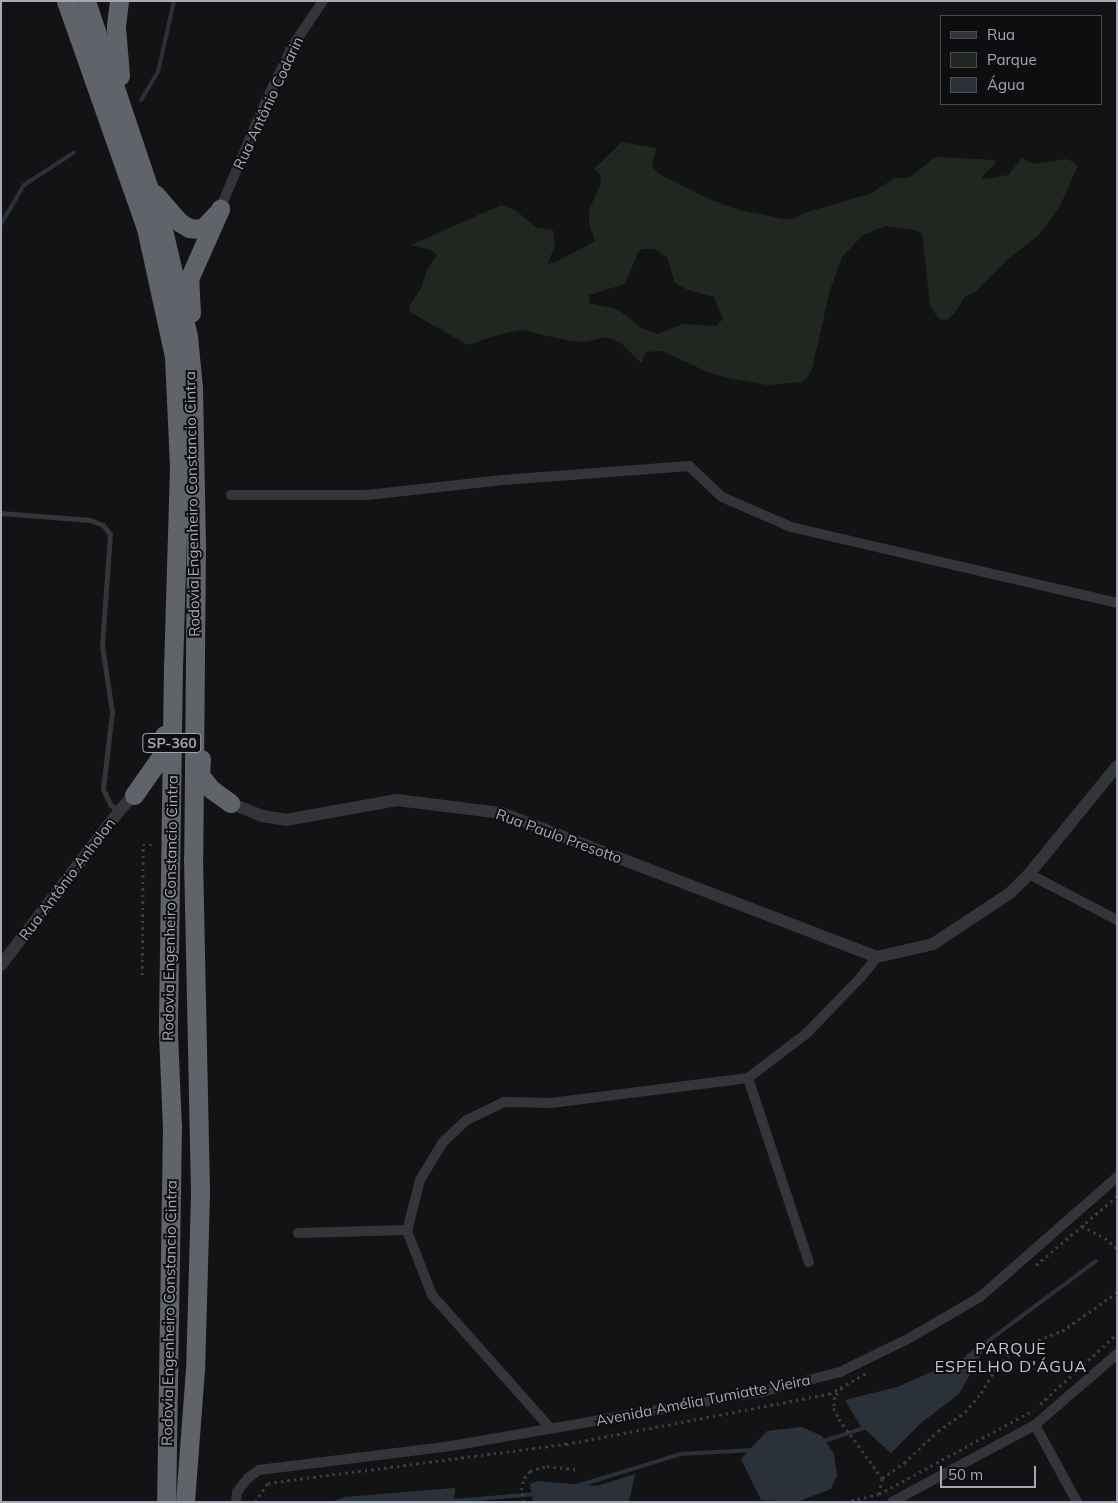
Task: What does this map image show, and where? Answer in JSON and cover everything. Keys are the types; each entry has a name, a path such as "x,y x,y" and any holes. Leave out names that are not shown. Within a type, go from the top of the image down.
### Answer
{"highway":[{"name":"Rodovia Engenheiro Constancio Cintra","path":"66,1 146,228 174,356 180,467 173,664 170,856 168,1033 172,1127 166,1502"},
{"name":"Rodovia Engenheiro Constancio Cintra","path":"86,1 125,112 164,234 188,336 193,388 196,542 193,857 200,1194 195,1369 186,1502"},
{"path":"119,1 116,27 125,112"},
{"path":"150,188 179,222 194,229 205,226 220,209"},
{"path":"193,388 189,279 220,209"},
{"path":"134,795 162,755 173,664"},
{"path":"194,685 202,751 200,775 211,789 230,803"},
{"path":"134,795 152,784 159,784 170,856"},
{"path":"193,857 198,798 207,794 230,803"}],"street":[{"name":"Rua Antônio Codarin","path":"220,209 264,105 289,54 323,1"},
{"path":"232,495 367,494 503,480 689,466 722,497 790,527 1117,604"},
{"path":"551,1429 432,1295 408,1230 420,1180 443,1142 467,1120 504,1102 551,1103 748,1078 807,1033 861,977 877,956 933,944 1010,893 1030,874 1117,766"},
{"name":"Rua Antônio Anholon","path":"1,965 119,811 134,795"},
{"name":"Rua Paulo Presotto","path":"230,803 262,816 286,820 397,800 502,813 877,956"},
{"path":"1030,874 1117,920"},
{"path":"748,1078 809,1262"},
{"name":"Avenida Amélia Tumiatte Vieira","path":"237,1497 248,1478 259,1470 451,1446 762,1392 840,1372 906,1340 980,1297 1117,1177"},
{"path":"298,1233 408,1230"},
{"path":"892,1502 1035,1425 1117,1354"},
{"path":"1035,1425 1077,1502"}],"lane":[{"path":"1,513 90,520 103,525 110,534 102,646 112,712 103,789 110,804 119,811"}],"path":[{"path":"1082,1226 1105,1238 1117,1248"},
{"path":"879,1494 882,1478 904,1463 938,1431 965,1412 981,1393 994,1371 1014,1349 1062,1331 1117,1292"},
{"path":"845,1502 879,1494 1034,1410 1117,1334"},
{"path":"843,1386 835,1398 834,1408 839,1419 882,1478"},
{"path":"255,1502 268,1483 566,1444 829,1394"},
{"path":"524,1502 521,1490 524,1478 530,1471 547,1466 578,1470"}],"green space":[{"path":"622,142 656,148 652,166 659,174 711,200 739,210 784,219 794,219 804,213 872,193 894,178 909,178 935,157 995,160 996,163 982,176 984,179 1008,175 1022,158 1033,164 1066,159 1074,162 1077,167 1060,206 1040,234 1007,260 975,292 965,296 955,313 947,320 939,319 930,306 922,234 916,230 885,226 862,236 842,257 830,290 812,369 808,377 801,382 767,385 728,378 708,372 662,351 646,352 642,362 640,362 621,343 606,337 585,342 570,341 522,330 497,335 468,345 410,312 409,307 421,288 427,270 437,255 431,250 411,245 501,205 515,210 537,228 553,230 555,244 548,264 558,261 595,241 589,224 589,210 601,183 600,174 594,169","holes":["643,249 654,249 667,257 675,283 688,290 714,297 723,319 716,326 683,324 657,334 642,328 617,309 589,303 589,295 625,284 638,252"]}],"water":[{"path":"984,1349 959,1394 921,1423 891,1453 860,1425 845,1400 897,1387"},
{"path":"802,1427 822,1436 834,1454 837,1476 831,1489 797,1502 761,1500 741,1459 767,1431"},
{"path":"635,1474 629,1502 533,1502 530,1484 538,1481 597,1486"},
{"path":"455,1488 454,1502 333,1502 344,1497"}],"waterway":[{"path":"141,100 158,72 174,1"},
{"path":"1,224 24,185 73,153"},
{"path":"968,1356 1096,1261"},
{"path":"821,1442 867,1427"},
{"path":"577,1486 681,1454 753,1450"},
{"path":"441,1502 536,1494"}],"district":[{"name":"PARQUE ESPELHO D'ÁGUA","path":"1011,1357"}]}
